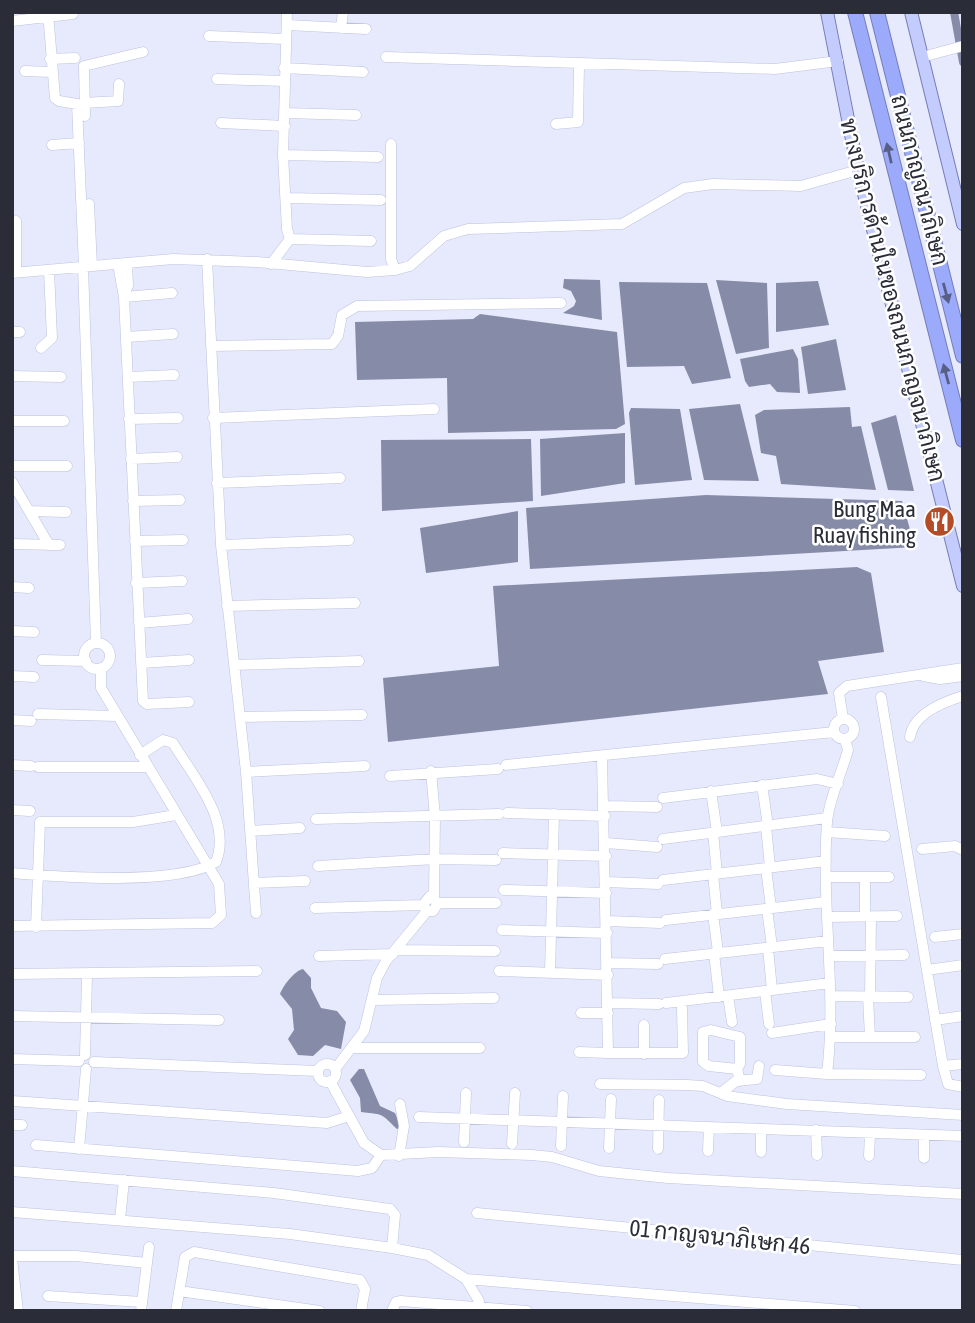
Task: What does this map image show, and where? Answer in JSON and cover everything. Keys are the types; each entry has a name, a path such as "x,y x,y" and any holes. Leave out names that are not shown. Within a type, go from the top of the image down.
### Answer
{"highway":[{"name":"ถนนกาญจนาภิเษก","path":"855,12 963,440"},
{"name":"ถนนกาญจนาภิเษก","path":"877,12 963,356"}],"main road":[{"name":"ทางบริการด้านในของถนนกาญจนาภิเษก","path":"827,12 858,170 963,586"},
{"path":"911,12 963,224"}],"street":[{"path":"287,12 283,155 287,229 290,239"},
{"path":"341,27 343,12"},
{"path":"12,21 74,14"},
{"path":"48,15 51,72 57,100 77,104 86,267"},
{"path":"287,25 366,29"},
{"path":"209,36 285,39"},
{"path":"922,57 963,46"},
{"path":"96,643 86,267 84,66 143,52"},
{"path":"386,57 775,69 838,61"},
{"path":"50,59 75,58"},
{"path":"556,124 578,122 579,65"},
{"path":"285,68 363,72"},
{"path":"25,71 51,72"},
{"path":"217,79 284,81"},
{"path":"84,103 118,101 119,84"},
{"path":"285,113 356,115"},
{"path":"221,123 285,126"},
{"path":"52,145 79,143"},
{"path":"391,144 391,259 395,270"},
{"path":"283,155 378,157"},
{"path":"16,221 14,273 122,263 207,259 367,272 410,266 444,236 468,229 597,227 622,224 684,188 713,184 802,186 858,170"},
{"path":"287,198 382,200"},
{"path":"271,264 290,239"},
{"path":"290,239 371,241"},
{"path":"207,259 221,545 246,772 256,913"},
{"path":"122,263 128,286 124,295 129,419 136,583 145,703 189,702"},
{"path":"41,348 51,341 53,331 49,270"},
{"path":"124,295 172,293"},
{"path":"211,346 332,344 338,337 342,315 357,306 561,303"},
{"path":"126,337 173,334"},
{"path":"128,377 174,375"},
{"path":"12,376 61,377"},
{"path":"213,418 434,409"},
{"path":"129,419 178,418"},
{"path":"12,421 64,421"},
{"path":"131,458 177,457"},
{"path":"12,466 67,466"},
{"path":"217,483 340,478"},
{"path":"12,482 54,545 12,544"},
{"path":"133,501 180,500"},
{"path":"29,511 66,512"},
{"path":"135,541 183,540"},
{"path":"221,545 349,540"},
{"path":"136,583 182,580"},
{"path":"12,587 29,588"},
{"path":"227,606 355,603"},
{"path":"139,622 188,619"},
{"path":"12,631 34,632"},
{"path":"86,661 86,649 96,643"},
{"path":"42,660 86,661 94,668 102,668 111,655 107,648 96,643"},
{"path":"141,663 189,660"},
{"path":"235,665 359,661"},
{"path":"12,926 212,923 222,915 219,884 101,688 102,668"},
{"path":"844,719 839,693 842,688 963,668"},
{"path":"12,676 34,677"},
{"path":"922,676 940,679 963,676"},
{"path":"910,737 914,727 933,707 963,696"},
{"path":"881,697 943,1066 948,1084 963,1087"},
{"path":"240,717 362,715"},
{"path":"12,720 34,717 117,716"},
{"path":"834,732 836,722 844,719 850,721 854,730 845,740"},
{"path":"390,776 602,758 834,732 845,740 848,750 827,818 826,902 831,996 831,1037 827,1073"},
{"path":"12,873 177,874 208,867 216,862 220,852 217,818 173,743 163,740 140,755"},
{"path":"602,758 607,888 608,1053"},
{"path":"12,765 147,767"},
{"path":"246,772 365,766"},
{"path":"431,771 435,817 436,900"},
{"path":"316,819 605,811 711,791 762,785 817,779 838,784"},
{"path":"762,785 767,826 770,1028 831,1024"},
{"path":"711,791 715,832 716,953 732,1022"},
{"path":"12,810 30,811"},
{"path":"550,973 554,814"},
{"path":"36,927 40,822 133,822 176,815"},
{"path":"606,843 660,843 715,832 827,818"},
{"path":"251,831 300,828"},
{"path":"827,832 885,836"},
{"path":"922,849 955,846 963,850"},
{"path":"318,866 435,859 606,856"},
{"path":"504,890 607,888 826,861"},
{"path":"826,877 889,877"},
{"path":"865,877 870,956 870,1037"},
{"path":"254,883 305,881"},
{"path":"330,1082 335,1078 336,1068 354,1048 364,1031 380,971 425,908 426,898 496,903"},
{"path":"607,921 663,921 826,902"},
{"path":"315,908 425,908"},
{"path":"827,917 897,916"},
{"path":"502,930 607,933"},
{"path":"935,937 963,934"},
{"path":"608,962 661,962 828,941"},
{"path":"319,956 495,951"},
{"path":"829,956 904,955"},
{"path":"927,970 963,965"},
{"path":"12,974 87,976 257,971"},
{"path":"499,971 608,975"},
{"path":"79,1149 86,1062 87,976"},
{"path":"581,1013 830,983"},
{"path":"831,996 908,997"},
{"path":"373,1000 494,998"},
{"path":"579,1052 679,1055 685,1051 682,1008"},
{"path":"12,1016 219,1020"},
{"path":"935,1020 963,1016"},
{"path":"644,1025 644,1054"},
{"path":"737,1069 709,1066 703,1062 703,1032 711,1030 738,1035 740,1065 737,1069 740,1081"},
{"path":"831,1037 915,1037"},
{"path":"354,1048 480,1048"},
{"path":"12,1059 318,1071 328,1063 336,1068"},
{"path":"943,1066 963,1064"},
{"path":"721,1093 740,1081 758,1079 759,1066"},
{"path":"775,1070 921,1075"},
{"path":"318,1071 321,1079 330,1082 364,1143 381,1155 438,1152 532,1155 552,1157 599,1171 668,1178 963,1194"},
{"path":"600,1084 687,1085 787,1104 963,1115"},
{"path":"464,1142 466,1093"},
{"path":"512,1144 514,1093"},
{"path":"561,1146 563,1096"},
{"path":"609,1148 611,1099"},
{"path":"658,1149 659,1100"},
{"path":"12,1101 327,1123 349,1116"},
{"path":"399,1156 405,1117 400,1104"},
{"path":"419,1117 963,1136"},
{"path":"708,1151 709,1127"},
{"path":"761,1129 761,1152"},
{"path":"816,1130 817,1155"},
{"path":"869,1156 870,1133"},
{"path":"923,1158 924,1135"},
{"path":"36,1145 358,1171 372,1168 381,1155"},
{"path":"12,1171 274,1194 390,1209 396,1215 392,1248"},
{"path":"120,1220 124,1180"},
{"path":"12,1212 290,1234 392,1248 428,1255 466,1279 479,1301"},
{"name":"01 กาญจนาภิเษก 46","path":"477,1213 963,1260"},
{"path":"48,1296 142,1306 149,1247"},
{"path":"176,1311 185,1257 194,1252 360,1280 365,1289 361,1311"},
{"path":"18,1311 14,1296 12,1257 76,1256 147,1263"},
{"path":"466,1279 855,1311"},
{"path":"179,1290 320,1311"},
{"path":"392,1311 396,1302 401,1301 527,1311"}],"water":[{"path":"564,279 600,280 602,320 563,313 574,306 576,301 571,291 563,288"},
{"path":"716,280 767,283 769,348 736,354"},
{"path":"818,281 829,325 776,332 776,283"},
{"path":"619,282 707,283 731,378 692,384 684,366 627,367"},
{"path":"480,314 617,332 625,424 616,429 448,433 447,378 357,380 355,322 473,319"},
{"path":"836,339 846,390 808,394 801,347"},
{"path":"793,349 798,359 800,393 777,392 770,384 749,387 740,359"},
{"path":"740,404 759,481 704,480 689,409"},
{"path":"850,407 852,427 861,426 876,490 781,484 776,456 761,453 755,415 764,410"},
{"path":"631,408 680,409 692,480 635,485 629,413"},
{"path":"896,415 914,491 888,490 871,423"},
{"path":"625,433 625,483 541,496 540,439"},
{"path":"531,439 533,501 382,511 381,440"},
{"path":"706,495 902,501 915,547 530,569 526,508"},
{"path":"518,511 518,562 426,573 420,528"},
{"path":"857,567 871,573 884,652 818,661 828,694 388,742 383,678 499,666 493,586"},
{"path":"303,969 311,978 311,988 321,1008 337,1011 346,1022 341,1049 325,1045 313,1056 298,1055 288,1039 294,1030 292,1009 280,994 289,979"},
{"path":"359,1069 364,1069 380,1106 395,1113 401,1128 397,1129 382,1116 361,1112 360,1098 350,1080"}],"waterway":[{"path":"954,12 963,62"}],"place":[{"name":"Bung Maa Ruay fishing","path":"939,522"}]}
